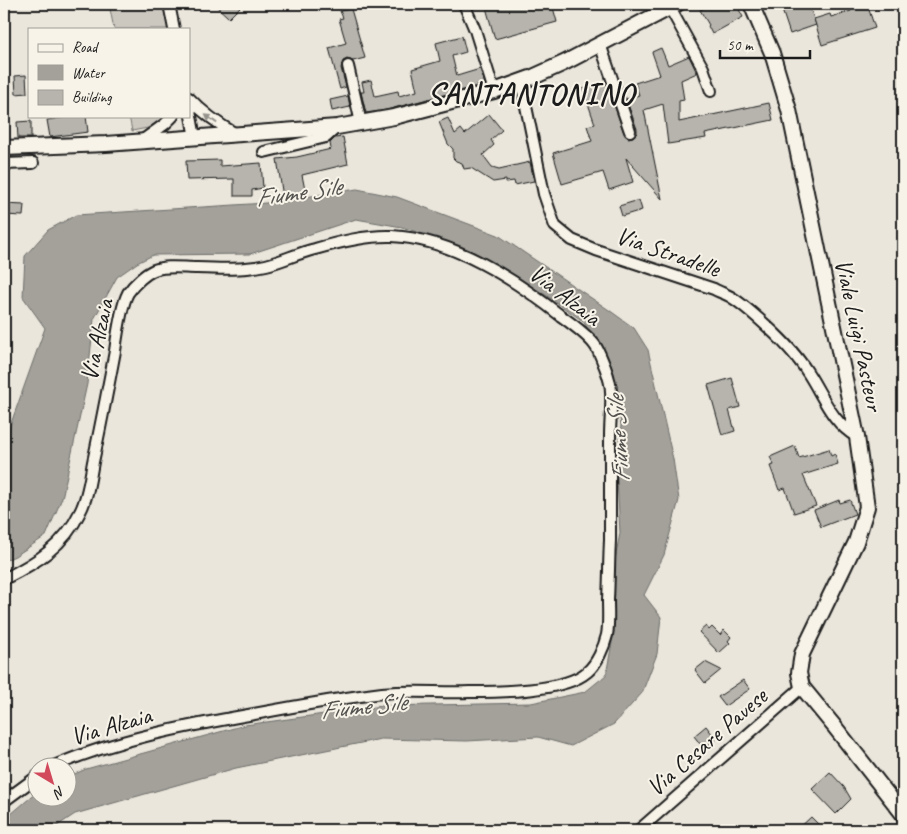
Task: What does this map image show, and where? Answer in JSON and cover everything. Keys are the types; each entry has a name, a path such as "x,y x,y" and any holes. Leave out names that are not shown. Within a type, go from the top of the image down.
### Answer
{"street":[{"path":"169,4 174,28"},
{"path":"464,4 475,30 494,91"},
{"name":"Viale Luigi Pasteur","path":"751,4 772,52 789,110 857,437 867,507 856,542 802,654 799,672 802,686"},
{"path":"4,148 141,142 237,135 337,127 394,117 494,91 533,77 564,63 673,6 703,68 711,91"},
{"path":"600,44 630,131"},
{"path":"348,66 361,124"},
{"name":"Via Stradelle","path":"520,82 544,194 556,226 572,240 596,250 714,289 732,297 775,334 792,352 835,418 857,437"},
{"path":"190,99 203,113 237,135"},
{"path":"190,110 195,138"},
{"path":"141,142 171,118"},
{"path":"264,152 326,137 337,127"},
{"path":"4,164 32,163"},
{"name":"Via Alzaia","path":"4,579 42,558 60,542 81,511 103,416 120,320 128,294 149,272 164,267 204,269 262,266 314,249 362,238 390,236 417,239 447,248 499,272 545,303 580,330 596,346 606,370 611,392 610,538 606,636 598,658 586,673 570,682 513,692 419,691 384,693 284,708 204,723 113,745 78,756"},
{"path":"802,686 903,814"},
{"name":"Via Cesare Pavese","path":"639,830 802,686"},
{"path":"4,801 28,783"}],"shaded area":[{"path":"109,4 163,4 168,28 114,28"},
{"path":"129,118 165,118 153,127 132,131"}],"water":[{"path":"357,189 397,197 498,235 634,328 648,350 673,459 679,500 664,555 644,595 661,617 657,654 642,693 614,724 571,746 538,737 467,741 381,739 236,768 75,814 51,830 4,830 4,820 28,800 28,806 78,806 78,773 86,769 245,725 382,706 531,703 585,692 606,675 614,632 610,586 620,533 617,478 621,425 613,371 583,321 547,296 474,252 402,227 356,219 250,254 153,255 137,263 117,277 94,319 87,384 62,498 46,536 4,561 4,472 10,426 45,328 23,297 25,256 48,230 76,215 266,203"}],"building":[{"path":"214,4 243,4 229,18"},
{"path":"485,4 552,4 557,22 495,39"},
{"path":"711,4 736,4 743,17 712,34 700,10"},
{"path":"780,4 809,4 816,25 790,34"},
{"path":"867,4 875,28 822,45 814,19 830,14 831,17 851,11 850,8"},
{"path":"351,9 365,58 343,61 341,68 346,87 340,89 329,48 346,43 339,19 343,18 340,11"},
{"path":"462,36 466,52 452,56 457,76 480,69 485,84 386,110 366,113 361,92 364,92 362,82 371,80 375,96 398,91 399,96 417,91 412,69 440,61 436,43"},
{"path":"661,48 668,65 689,56 697,73 681,80 684,100 679,101 679,122 769,103 773,120 705,134 706,138 668,144 663,104 644,110 662,199 626,158 633,182 609,190 603,172 562,184 553,153 592,141 587,126 595,124 583,89 606,82 624,133 628,138 633,137 637,133 637,129 626,99 639,95 635,83 660,75 652,52"},
{"path":"26,75 27,93 16,94 15,76"},
{"path":"348,96 350,107 332,111 330,100"},
{"path":"489,114 502,130 491,140 494,145 483,155 492,167 499,169 530,162 534,181 515,185 514,181 493,182 471,168 464,169 462,163 453,158 453,149 448,144 439,122 448,118 455,134 461,129 465,134"},
{"path":"86,118 88,132 50,137 47,120"},
{"path":"31,121 31,138 18,138 17,122"},
{"path":"343,137 348,164 302,175 306,195 283,197 277,159 297,157 331,149 330,143 335,138"},
{"path":"220,160 220,166 261,163 263,188 252,190 252,196 234,196 234,179 187,180 186,161"},
{"path":"639,200 642,210 622,216 619,206"},
{"path":"4,204 24,205 23,216 4,215"},
{"path":"732,378 740,407 729,410 735,431 722,435 708,385"},
{"path":"795,446 799,458 829,449 831,456 835,454 838,464 803,475 816,506 794,513 785,488 779,490 770,466 774,465 770,457"},
{"path":"839,500 840,503 850,500 855,514 821,527 814,510"},
{"path":"706,626 709,630 712,627 720,635 724,630 731,637 728,641 730,643 719,653 699,632"},
{"path":"705,662 721,670 705,683 695,670"},
{"path":"743,680 750,689 725,706 718,697"},
{"path":"706,726 716,739 704,749 694,736"},
{"path":"830,772 844,787 851,799 836,814 812,789"},
{"path":"811,817 824,830 797,830"}],"district":[{"name":"SANT'ANTONINO","path":"531,94"}],"water label":[{"name":"Fiume Sile","path":"298,192"},
{"name":"Fiume Sile","path":"618,439"},
{"name":"Fiume Sile","path":"363,706"}]}
